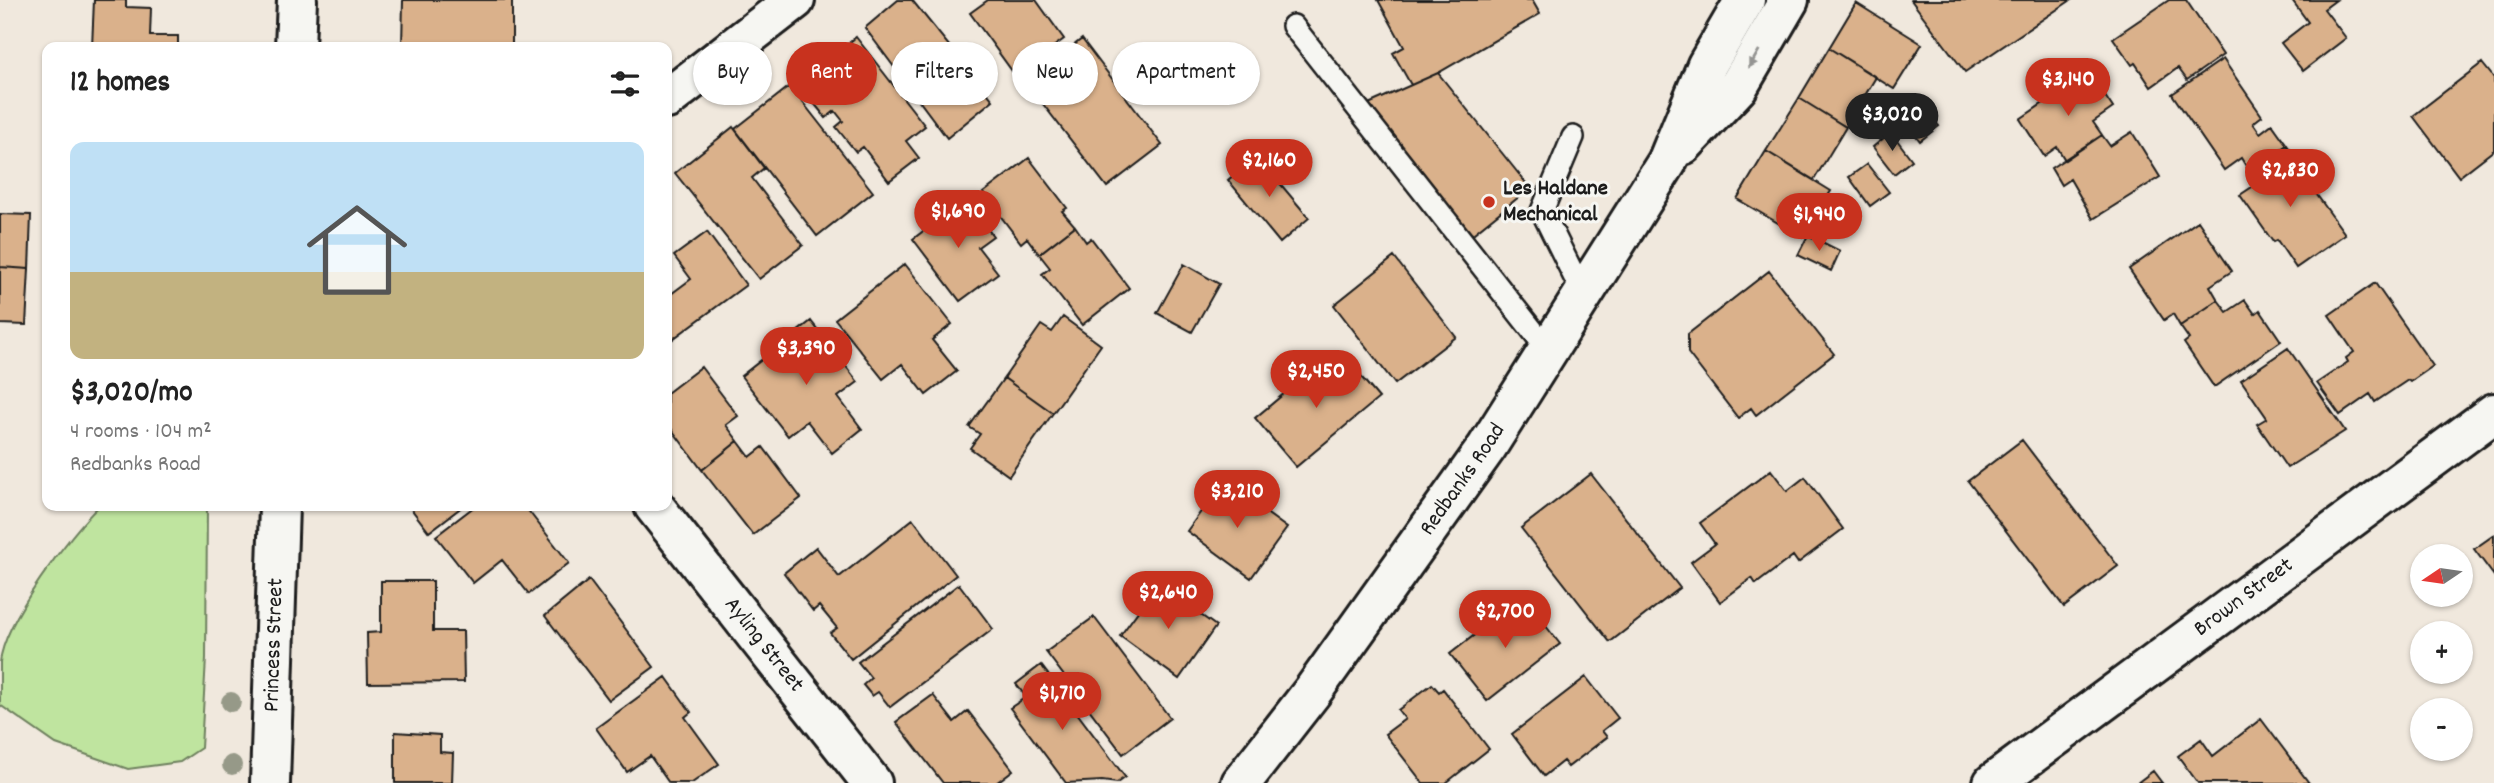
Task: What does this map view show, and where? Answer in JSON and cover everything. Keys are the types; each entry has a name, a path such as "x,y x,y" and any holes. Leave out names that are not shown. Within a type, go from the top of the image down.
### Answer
{"street":[{"path":"295,42 297,0"},
{"path":"672,95 795,0"},
{"name":"Redbanks Road","path":"1241,783 1312,692 1471,469 1548,350 1667,162 1707,65 1745,0"},
{"name":"Redbanks Road","path":"1667,162 1738,87 1789,0"},
{"name":"Brown Street","path":"1993,783 2494,413"},
{"name":"Princess Street","path":"270,783 279,511"},
{"name":"Ayling Street","path":"658,511 872,783"}],"lane":[{"path":"1293,26 1548,350"},
{"path":"1573,136 1542,211 1583,294"}],"green space":[{"path":"94,511 207,511 206,658 201,748 180,762 128,769 56,744 0,705 0,662 13,624 40,579"}],"building":[{"path":"94,0 126,0 126,7 151,8 150,36 178,36 178,42 92,42"},
{"path":"403,0 512,0 512,42 402,42"},
{"path":"898,0 912,0 946,42 891,42 891,63 865,28"},
{"path":"988,0 1036,0 1064,39 1060,42 1012,42 1012,71 998,52 998,42 991,42 970,13"},
{"path":"1378,0 1532,0 1540,14 1438,73 1411,85 1393,53 1404,47"},
{"path":"1911,0 2071,0 1965,72"},
{"path":"2169,0 2186,0 2223,55 2187,80 2178,68 2151,87 2113,38"},
{"path":"2292,0 2336,0 2324,9 2346,38 2303,71 2281,43 2308,22"},
{"path":"1856,3 1922,44 1894,89 1829,48"},
{"path":"1829,48 1876,77 1846,127 1799,98"},
{"path":"2223,59 2262,116 2253,123 2260,133 2272,124 2287,145 2249,171 2241,158 2224,170 2172,94"},
{"path":"1098,60 1112,79 1112,105 1132,105 1162,145 1107,187 1044,105 1098,105"},
{"path":"2482,63 2494,78 2494,150 2459,177 2413,116"},
{"path":"877,64 891,82 891,105 909,105 925,126 906,141 919,158 889,181 863,147 856,152 836,127 843,121 835,111 826,118 815,105 877,105"},
{"path":"2089,72 2113,108 2093,122 2102,135 2065,160 2057,147 2044,156 2020,119"},
{"path":"1438,73 1530,188 1469,237 1364,106"},
{"path":"786,89 786,105 805,105 873,192 817,236 735,129 766,105 772,105 772,100"},
{"path":"1799,98 1846,127 1814,180 1766,151"},
{"path":"1917,99 1939,126 1920,141 1899,113"},
{"path":"922,105 987,105 947,138"},
{"path":"733,127 764,168 752,178 803,245 759,279 675,173"},
{"path":"1891,132 1912,160 1894,174 1873,147"},
{"path":"2132,132 2160,177 2093,219 2070,179 2061,185 2051,168 2102,135 2110,146"},
{"path":"2287,145 2301,165 2289,173 2295,183 2304,177 2345,234 2296,268 2277,240 2273,242 2240,195 2258,183 2249,171"},
{"path":"1766,151 1831,191 1802,237 1737,199"},
{"path":"1257,156 1309,218 1280,243 1228,180"},
{"path":"1029,158 1067,208 1062,211 1075,226 1039,254 1027,238 1021,243 983,193"},
{"path":"1867,164 1889,192 1870,206 1849,177"},
{"path":"965,199 993,236 978,247 998,273 960,301 913,239"},
{"path":"0,214 31,215 29,269 0,267"},
{"path":"2198,221 2232,271 2210,286 2218,300 2180,326 2173,314 2164,320 2129,269"},
{"path":"1075,226 1086,242 1091,238 1129,288 1082,325 1042,274 1050,268 1039,254"},
{"path":"707,232 746,285 672,340 672,293 691,279 674,256"},
{"path":"1808,235 1840,251 1831,271 1798,255"},
{"path":"1394,257 1456,337 1395,384 1334,305"},
{"path":"905,264 952,324 932,340 957,371 926,395 902,364 883,379 835,319"},
{"path":"1184,264 1219,284 1192,332 1157,313"},
{"path":"0,267 29,269 26,325 0,324"},
{"path":"1769,271 1834,354 1756,415 1751,408 1738,418 1688,353 1688,334"},
{"path":"2375,283 2433,366 2375,402 2370,394 2340,415 2317,383 2348,362 2346,358 2354,352 2329,315"},
{"path":"2218,300 2227,312 2245,300 2255,314 2260,310 2281,341 2214,387 2184,343 2189,339 2180,326"},
{"path":"1063,317 1101,345 1053,413 1004,378 1041,325 1052,332"},
{"path":"811,321 858,382 838,397 862,429 832,453 807,421 788,436 741,376"},
{"path":"2288,348 2345,431 2287,468 2257,424 2267,418 2241,380"},
{"path":"1346,359 1379,398 1296,467 1255,418 1322,362 1330,372"},
{"path":"701,367 738,416 726,425 738,441 702,470 672,430 672,389"},
{"path":"1004,378 1053,413 1009,476 970,448 980,434 969,427"},
{"path":"2022,440 2118,566 2064,607 1968,481"},
{"path":"738,441 750,457 763,447 801,498 753,535 702,470"},
{"path":"1771,470 1787,491 1805,477 1843,529 1798,563 1793,556 1756,584 1752,578 1720,602 1691,562 1715,544 1700,523"},
{"path":"1591,474 1680,588 1610,642 1521,528"},
{"path":"1223,481 1287,528 1251,578 1187,531"},
{"path":"413,511 456,511 429,532"},
{"path":"468,511 529,511 569,563 529,594 502,560 473,583 436,536"},
{"path":"913,519 956,575 851,659 830,633 837,628 819,606 813,611 784,573 816,547 839,577"},
{"path":"2494,535 2494,576 2474,549"},
{"path":"589,580 654,667 609,700 545,616"},
{"path":"381,581 433,581 433,631 463,631 464,682 368,683 367,633 381,632"},
{"path":"959,584 993,629 890,707 878,692 872,696 863,685 871,678 858,662"},
{"path":"1158,584 1216,626 1179,679 1120,636"},
{"path":"1527,602 1560,644 1487,701 1450,654 1508,609 1512,615"},
{"path":"1094,617 1170,718 1123,754 1046,652"},
{"path":"1041,665 1125,777 1117,783 1066,783 1010,708 1026,697 1016,684"},
{"path":"666,677 691,712 685,717 719,764 692,783 669,783 650,756 627,772 596,728"},
{"path":"1586,677 1618,718 1602,731 1607,737 1568,767 1563,761 1544,776 1512,734"},
{"path":"1432,684 1439,692 1443,689 1489,749 1446,783 1423,783 1385,734 1405,719 1398,710"},
{"path":"933,695 954,722 968,711 1013,770 996,783 943,783 896,722"},
{"path":"2261,719 2309,783 2198,783 2178,756 2201,739 2213,756"},
{"path":"395,732 440,735 440,752 453,753 452,783 395,783"},
{"path":"2153,771 2162,783 2137,783"}],"place":[{"name":"Les Haldane Mechanical","path":"1489,202"}]}
